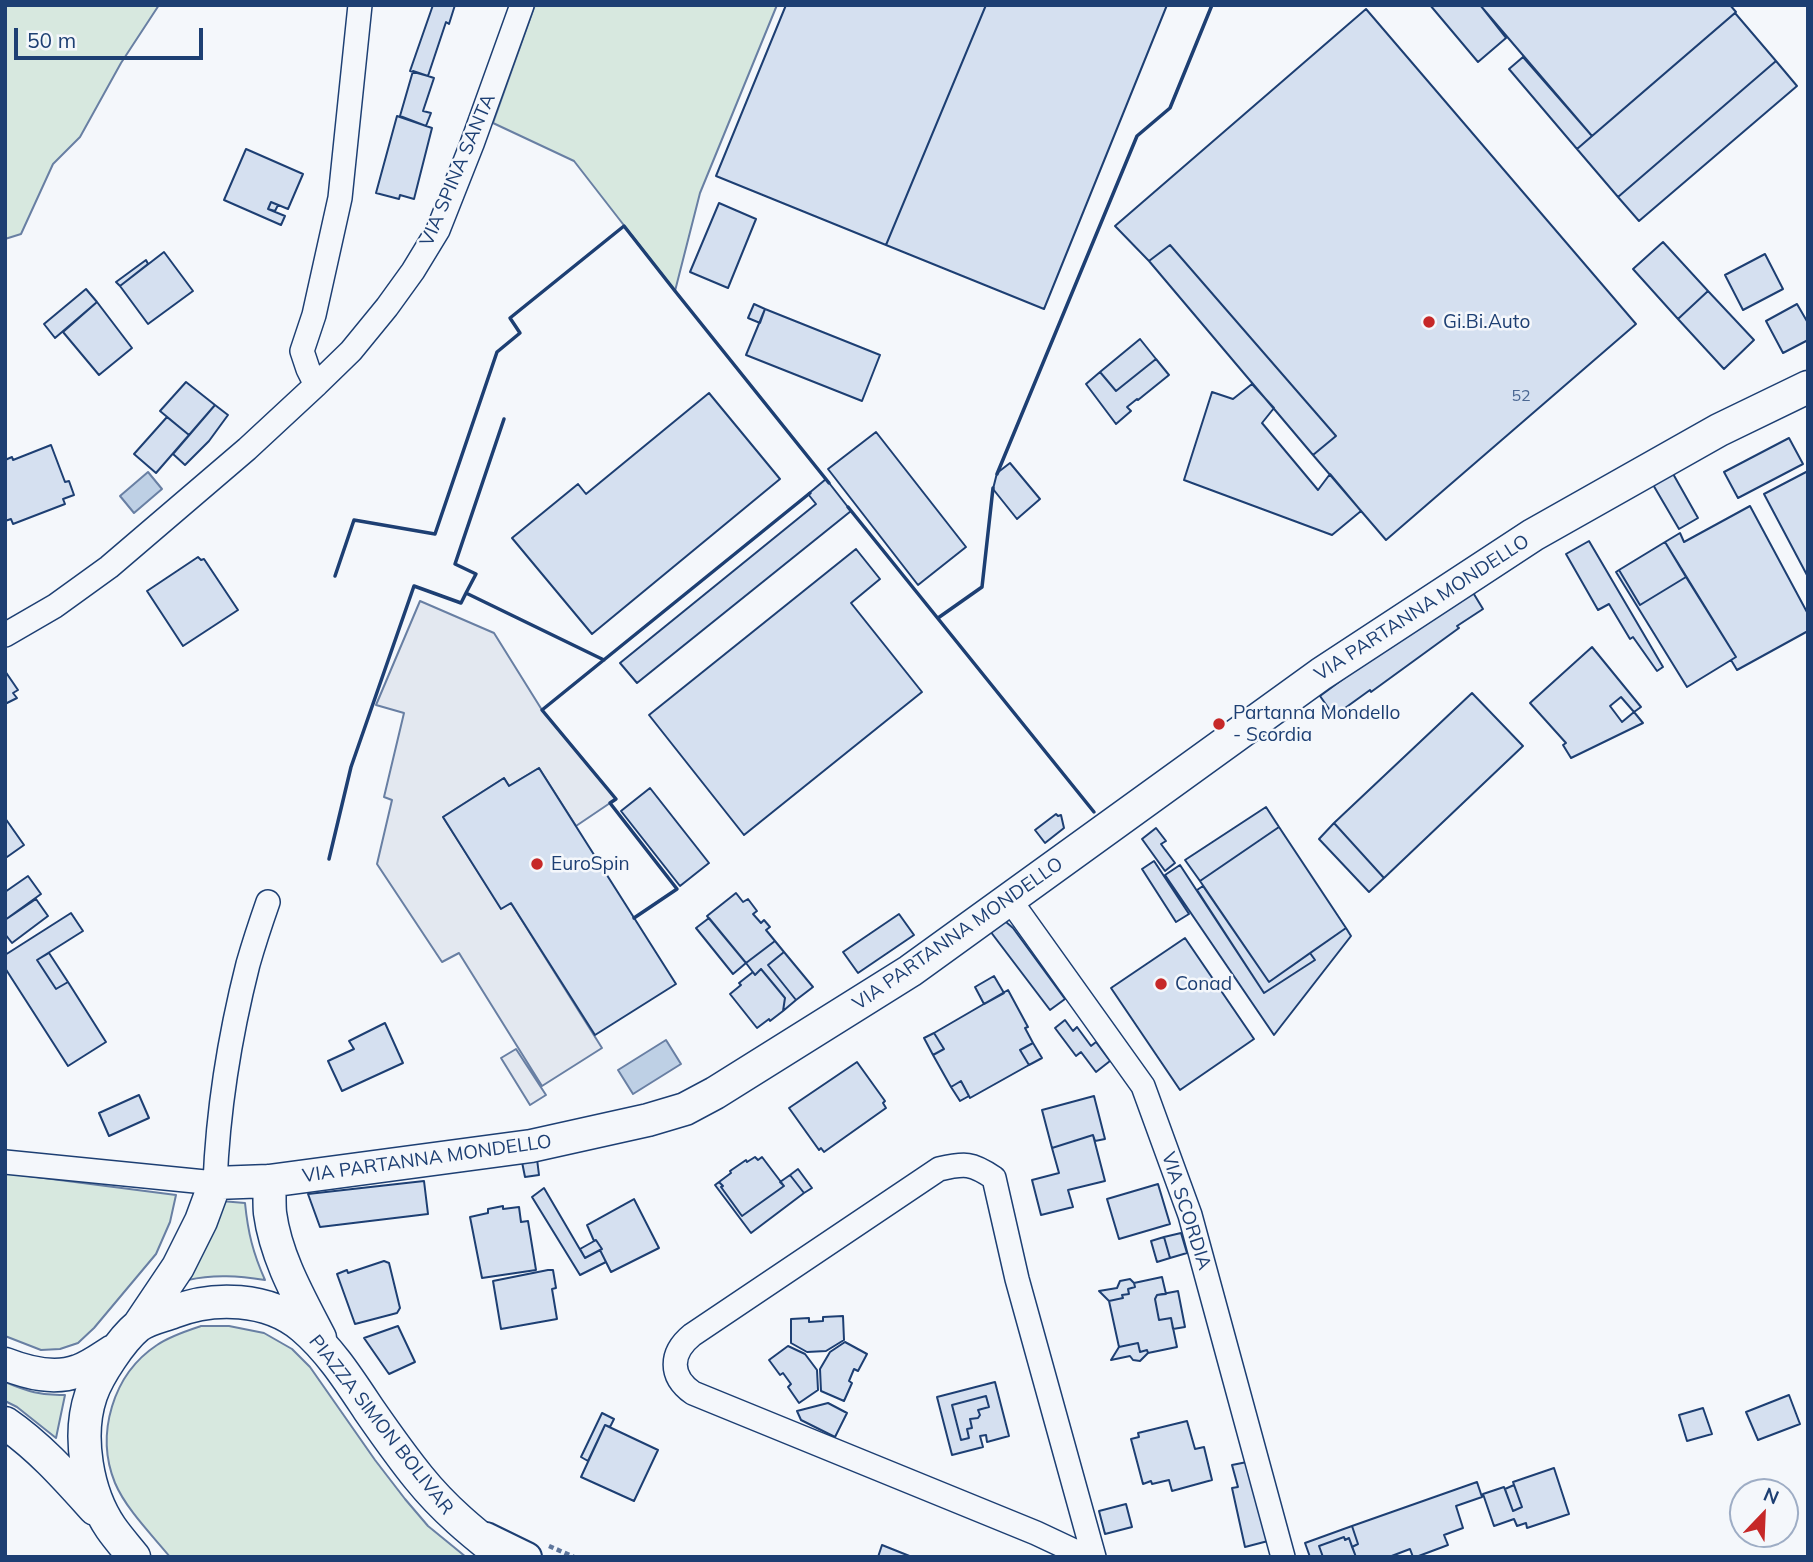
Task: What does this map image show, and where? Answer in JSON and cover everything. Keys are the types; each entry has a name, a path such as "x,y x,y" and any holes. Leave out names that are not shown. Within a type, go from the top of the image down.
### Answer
{"main road":[{"name":"VIA PARTANNA MONDELLO","path":"215,1183 269,1181 531,1146 685,1109 911,971 1321,674 1521,542 1719,430 1808,387"},
{"path":"269,1181 270,1213 275,1238 284,1263 326,1349"},
{"path":"109,1526 92,1490 87,1465 86,1421 90,1399 97,1378 178,1267 201,1221 215,1183"},
{"name":"PIAZZA SIMON BOLIVAR","path":"5,1364 33,1374 77,1372 130,1336 186,1307 210,1301 232,1301 281,1314 301,1325 326,1349 428,1489 460,1523 504,1557"},
{"path":"5,1423 55,1464 134,1557"}],"street":[{"name":"VIA SPINA SANTA","path":"5,635 55,607 109,567 247,449 351,351 413,271 438,230 522,5"},
{"path":"316,385 302,351 314,315 340,198 362,8"},
{"name":"VIA SCORDIA","path":"1010,900 1143,1086 1190,1215 1283,1557"},
{"path":"215,1183 216,1140 229,1053 248,962 268,902"},
{"name":"VIA PARTANNA MONDELLO","path":"5,1161 215,1183"},
{"path":"1087,1557 1036,1533 694,1393 685,1388 679,1379 675,1359 678,1350 692,1335 939,1169 960,1164 978,1167 994,1178 1017,1279 1094,1557"},
{"path":"460,1523 527,1557"}],"shaded area":[{"path":"5,5 159,5 121,63 80,137 53,164 21,234 5,239"},
{"path":"535,5 777,5 700,193 675,291 574,161 493,123"},
{"path":"420,601 494,633 542,710 616,799 576,826 539,768 509,786 504,778 443,817 501,908 511,903 602,1048 542,1086 459,953 442,962 377,864 392,800 384,797 404,713 376,705"},
{"path":"516,1049 546,1095 530,1105 501,1058"},
{"path":"5,1173 176,1195 170,1222 156,1254 94,1328 78,1343 60,1349 41,1350 5,1336"},
{"path":"221,1201 245,1203 252,1243 265,1280 227,1276 188,1280"},
{"path":"201,1326 229,1326 264,1333 292,1349 310,1367 405,1499 428,1526 466,1557 170,1557 132,1512 115,1483 109,1464 108,1425 119,1388 142,1357 167,1339"},
{"path":"5,1382 34,1392 65,1395 56,1438 17,1407 5,1401"}],"water":[{"path":"148,472 162,489 134,513 120,496"},
{"path":"666,1040 681,1064 633,1094 618,1070"}],"building":[{"path":"433,5 455,5 449,24 446,22 428,76 410,71"},
{"path":"786,5 986,5 886,245 716,176"},
{"path":"986,5 1167,5 1044,309 886,245"},
{"path":"1430,5 1480,5 1506,38 1478,62"},
{"path":"1480,5 1730,5 1736,12 1592,136"},
{"path":"1366,9 1636,324 1386,540 1313,455 1336,436 1170,245 1149,261 1115,226"},
{"path":"1735,13 1776,61 1618,197 1577,149"},
{"path":"1523,57 1592,136 1577,149 1509,69"},
{"path":"1776,61 1797,86 1639,221 1618,197"},
{"path":"413,71 434,78 423,111 431,113 426,126 400,116"},
{"path":"397,116 432,128 414,199 400,195 399,199 376,193"},
{"path":"246,149 303,174 288,209 271,202 268,209 285,216 281,225 224,200"},
{"path":"271,202 278,205 275,211 268,209"},
{"path":"719,203 756,219 728,288 690,272"},
{"path":"1663,242 1708,291 1678,319 1633,269"},
{"path":"1170,245 1336,436 1313,455 1149,261"},
{"path":"164,252 193,291 148,324 120,286"},
{"path":"1765,254 1783,289 1743,310 1725,275"},
{"path":"146,260 148,264 120,286 116,282"},
{"path":"86,289 97,302 55,338 44,324"},
{"path":"1708,291 1754,340 1724,369 1678,319"},
{"path":"97,302 132,348 99,375 63,332"},
{"path":"754,304 765,309 760,323 748,318"},
{"path":"1797,304 1808,323 1808,340 1783,353 1766,321"},
{"path":"765,309 880,355 862,401 746,355"},
{"path":"1140,339 1156,359 1116,391 1100,372"},
{"path":"1156,359 1169,375 1127,407 1131,411 1116,424 1086,384 1100,372 1116,391"},
{"path":"186,382 215,405 189,435 160,411"},
{"path":"1252,384 1274,408 1262,423 1318,490 1330,474 1361,511 1332,535 1184,480 1212,392 1233,399"},
{"path":"709,393 780,479 592,634 512,538 578,484 586,494"},
{"path":"215,405 228,415 209,441 185,465 173,454"},
{"path":"167,417 189,435 156,473 134,454"},
{"path":"876,432 966,547 918,585 828,469"},
{"path":"1789,438 1803,464 1738,498 1724,472"},
{"path":"51,445 65,482 69,481 74,495 63,499 65,504 13,524 11,519 5,521 5,460 12,457 13,460"},
{"path":"1010,463 1040,499 1017,519 993,489 997,473"},
{"path":"1808,471 1808,577 1764,494"},
{"path":"1672,472 1698,518 1679,529 1652,483"},
{"path":"826,479 851,511 637,683 620,663 816,504 808,494"},
{"path":"1750,506 1808,614 1808,631 1737,670 1731,660 1736,657 1665,542 1680,533 1684,542"},
{"path":"1589,541 1663,667 1657,671 1633,637 1630,639 1609,604 1598,610 1566,554"},
{"path":"1665,542 1686,577 1640,605 1619,570"},
{"path":"856,549 880,579 851,603 922,692 744,835 649,715"},
{"path":"198,557 204,559 238,610 183,646 147,591"},
{"path":"1619,570 1640,605 1686,577 1736,657 1687,687 1616,572"},
{"path":"1469,586 1483,609 1334,716 1320,696"},
{"path":"1592,647 1641,707 1634,712 1643,723 1571,758 1563,745 1566,743 1530,703"},
{"path":"5,671 18,690 13,693 17,698 5,704"},
{"path":"1472,693 1523,746 1384,878 1334,823"},
{"path":"1621,697 1634,712 1622,722 1610,706"},
{"name":"EuroSpin","path":"539,768 676,984 595,1035 511,903 501,909 443,817 504,778 509,786"},
{"path":"650,788 709,863 680,886 621,811"},
{"path":"1266,807 1279,827 1200,881 1185,860"},
{"path":"1056,814 1061,815 1064,828 1045,843 1035,830"},
{"path":"5,818 24,845 7,857 5,855"},
{"path":"1334,823 1384,878 1369,892 1319,839"},
{"path":"1279,827 1346,928 1269,982 1200,881"},
{"path":"1156,828 1166,841 1161,844 1175,863 1165,871 1142,839"},
{"path":"1154,861 1189,914 1176,922 1142,869"},
{"path":"1180,865 1264,993 1315,960 1310,953 1346,928 1351,936 1274,1035 1165,875"},
{"path":"28,876 41,894 5,920 5,892"},
{"path":"1203,886 1269,982 1310,953 1315,960 1264,993 1197,890"},
{"path":"736,893 743,902 748,899 757,911 753,914 761,923 764,920 770,927 766,930 775,941 746,963 707,916"},
{"path":"36,899 48,916 12,943 5,934 5,920"},
{"path":"71,913 83,931 37,960 56,989 68,982 106,1042 68,1066 5,968 5,955"},
{"path":"899,914 914,935 858,973 843,952"},
{"path":"709,918 746,963 733,974 696,928"},
{"path":"1000,921 1013,928 1065,999 1050,1010 987,927"},
{"path":"1185,938 1254,1039 1180,1090 1111,988"},
{"path":"775,941 784,952 768,965 796,1000 783,1011 785,998 761,969 755,975 746,963"},
{"path":"784,952 813,987 796,1000 768,965"},
{"path":"49,953 68,982 56,989 37,960"},
{"path":"761,969 785,998 783,1011 757,1028 730,994 741,985 739,983"},
{"path":"994,976 1004,993 984,1004 975,987"},
{"path":"1008,990 1028,1027 1025,1028 1033,1043 1020,1050 1029,1065 970,1098 961,1081 951,1087 933,1055 944,1049 934,1033"},
{"path":"1065,1020 1073,1031 1077,1027 1091,1046 1096,1042 1110,1061 1096,1072 1081,1052 1076,1056 1055,1028"},
{"path":"385,1023 403,1063 342,1091 328,1061 354,1049 349,1041"},
{"path":"934,1033 944,1049 933,1055 924,1038"},
{"path":"1033,1043 1042,1058 1029,1065 1020,1050"},
{"path":"857,1062 885,1101 883,1103 886,1108 824,1152 821,1148 819,1150 789,1108"},
{"path":"961,1081 969,1096 960,1101 951,1087"},
{"path":"139,1095 149,1118 109,1136 99,1113"},
{"path":"1094,1096 1105,1139 1095,1141 1093,1135 1052,1148 1042,1110"},
{"path":"1093,1135 1105,1181 1068,1190 1073,1207 1041,1215 1032,1180 1059,1173 1052,1148"},
{"path":"755,1157 758,1160 762,1157 784,1186 742,1216 719,1182 731,1173 730,1171"},
{"path":"537,1159 539,1175 525,1177 522,1162"},
{"path":"798,1169 812,1188 804,1193 790,1175"},
{"path":"790,1175 804,1193 751,1233 715,1185 719,1182 723,1186 721,1187 742,1216 784,1186 780,1182"},
{"path":"424,1181 428,1214 320,1227 308,1194"},
{"path":"1158,1184 1170,1224 1119,1239 1107,1199"},
{"path":"544,1188 585,1258 600,1250 606,1262 580,1275 532,1197"},
{"path":"634,1199 659,1248 611,1272 600,1250 602,1249 596,1240 594,1241 587,1225"},
{"path":"503,1206 503,1209 519,1207 521,1222 528,1221 536,1270 482,1278 470,1217"},
{"path":"1181,1233 1187,1253 1170,1258 1164,1237"},
{"path":"1164,1237 1170,1258 1157,1262 1151,1241"},
{"path":"596,1240 602,1249 585,1258 580,1249"},
{"path":"384,1261 389,1263 400,1308 397,1313 355,1324 337,1274"},
{"path":"553,1270 556,1288 552,1289 557,1319 501,1329 493,1281"},
{"path":"1162,1277 1166,1294 1157,1295 1155,1299 1159,1320 1171,1318 1177,1347 1148,1353 1147,1350 1140,1352 1138,1343 1119,1347 1109,1301 1129,1294 1128,1289 1135,1287 1134,1283"},
{"path":"1130,1279 1135,1287 1128,1289 1129,1294 1122,1295 1123,1298 1109,1301 1099,1291 1117,1288 1120,1281"},
{"path":"1178,1291 1185,1327 1173,1329 1171,1318 1159,1320 1155,1299 1157,1295"},
{"path":"843,1316 844,1340 826,1351 807,1352 791,1343 791,1319 809,1318 809,1322 823,1321 823,1317"},
{"path":"398,1326 415,1362 389,1374 364,1338"},
{"path":"845,1342 867,1354 858,1371 854,1369 849,1381 852,1383 844,1401 821,1391 820,1369 830,1352"},
{"path":"1138,1343 1140,1352 1147,1350 1148,1353 1140,1361 1133,1360 1130,1356 1111,1360 1119,1347"},
{"path":"788,1346 805,1354 817,1370 818,1390 799,1403 788,1387 791,1384 769,1360"},
{"path":"995,1382 1009,1436 987,1442 986,1435 980,1436 983,1447 952,1455 937,1397","holes":["986,1396 989,1407 978,1410 978,1418 970,1419 972,1428 967,1429 969,1438 961,1440 952,1405"]},
{"path":"1789,1395 1800,1424 1758,1440 1746,1412"},
{"path":"986,1396 989,1407 978,1410 978,1418 970,1419 972,1428 967,1429 969,1438 961,1440 952,1405"},
{"path":"828,1403 847,1413 835,1437 801,1420 797,1411"},
{"path":"1703,1408 1712,1434 1687,1441 1679,1415"},
{"path":"602,1413 614,1419 610,1427 605,1425 588,1461 581,1457"},
{"path":"1187,1421 1195,1449 1204,1447 1212,1480 1172,1491 1169,1480 1143,1484 1131,1439 1139,1437 1138,1433"},
{"path":"605,1425 658,1450 634,1501 581,1477"},
{"path":"1247,1462 1268,1541 1245,1547 1232,1488 1238,1487 1232,1465"},
{"path":"1554,1468 1569,1514 1527,1528 1526,1523 1517,1526 1514,1519 1494,1526 1483,1494 1504,1487 1513,1511 1522,1507 1513,1482"},
{"path":"1477,1482 1482,1497 1456,1506 1463,1528 1444,1535 1448,1545 1416,1557 1413,1557 1410,1549 1389,1557 1356,1557 1352,1547 1358,1544 1352,1526"},
{"path":"1514,1485 1522,1507 1513,1511 1505,1489"},
{"path":"1126,1504 1132,1527 1105,1534 1099,1511"},
{"path":"1352,1526 1358,1544 1352,1547 1349,1538 1345,1540 1344,1537 1319,1546 1323,1557 1310,1557 1305,1543"},
{"path":"1344,1537 1345,1540 1349,1538 1356,1557 1323,1557 1319,1546"},
{"path":"882,1545 912,1557 878,1557"}],"wall":[{"path":"997,474 1137,136 1170,108 1212,5"},
{"path":"335,576 354,520 435,534 497,352 520,333 510,318 624,226 829,483"},
{"path":"466,593 476,574 455,564 504,419"},
{"path":"938,618 982,587 993,488"},
{"path":"634,918 677,889 610,803 616,799 542,710 810,493"},
{"path":"848,507 1094,812"},
{"path":"329,859 351,767 414,586 461,603 466,593 604,660"}],"place":[{"name":"Gi.Bi.Auto","path":"1429,322"},
{"name":"Partanna Mondello - Scordia","path":"1219,724"},
{"name":"EuroSpin","path":"537,864"},
{"name":"Conad","path":"1161,984"}]}
